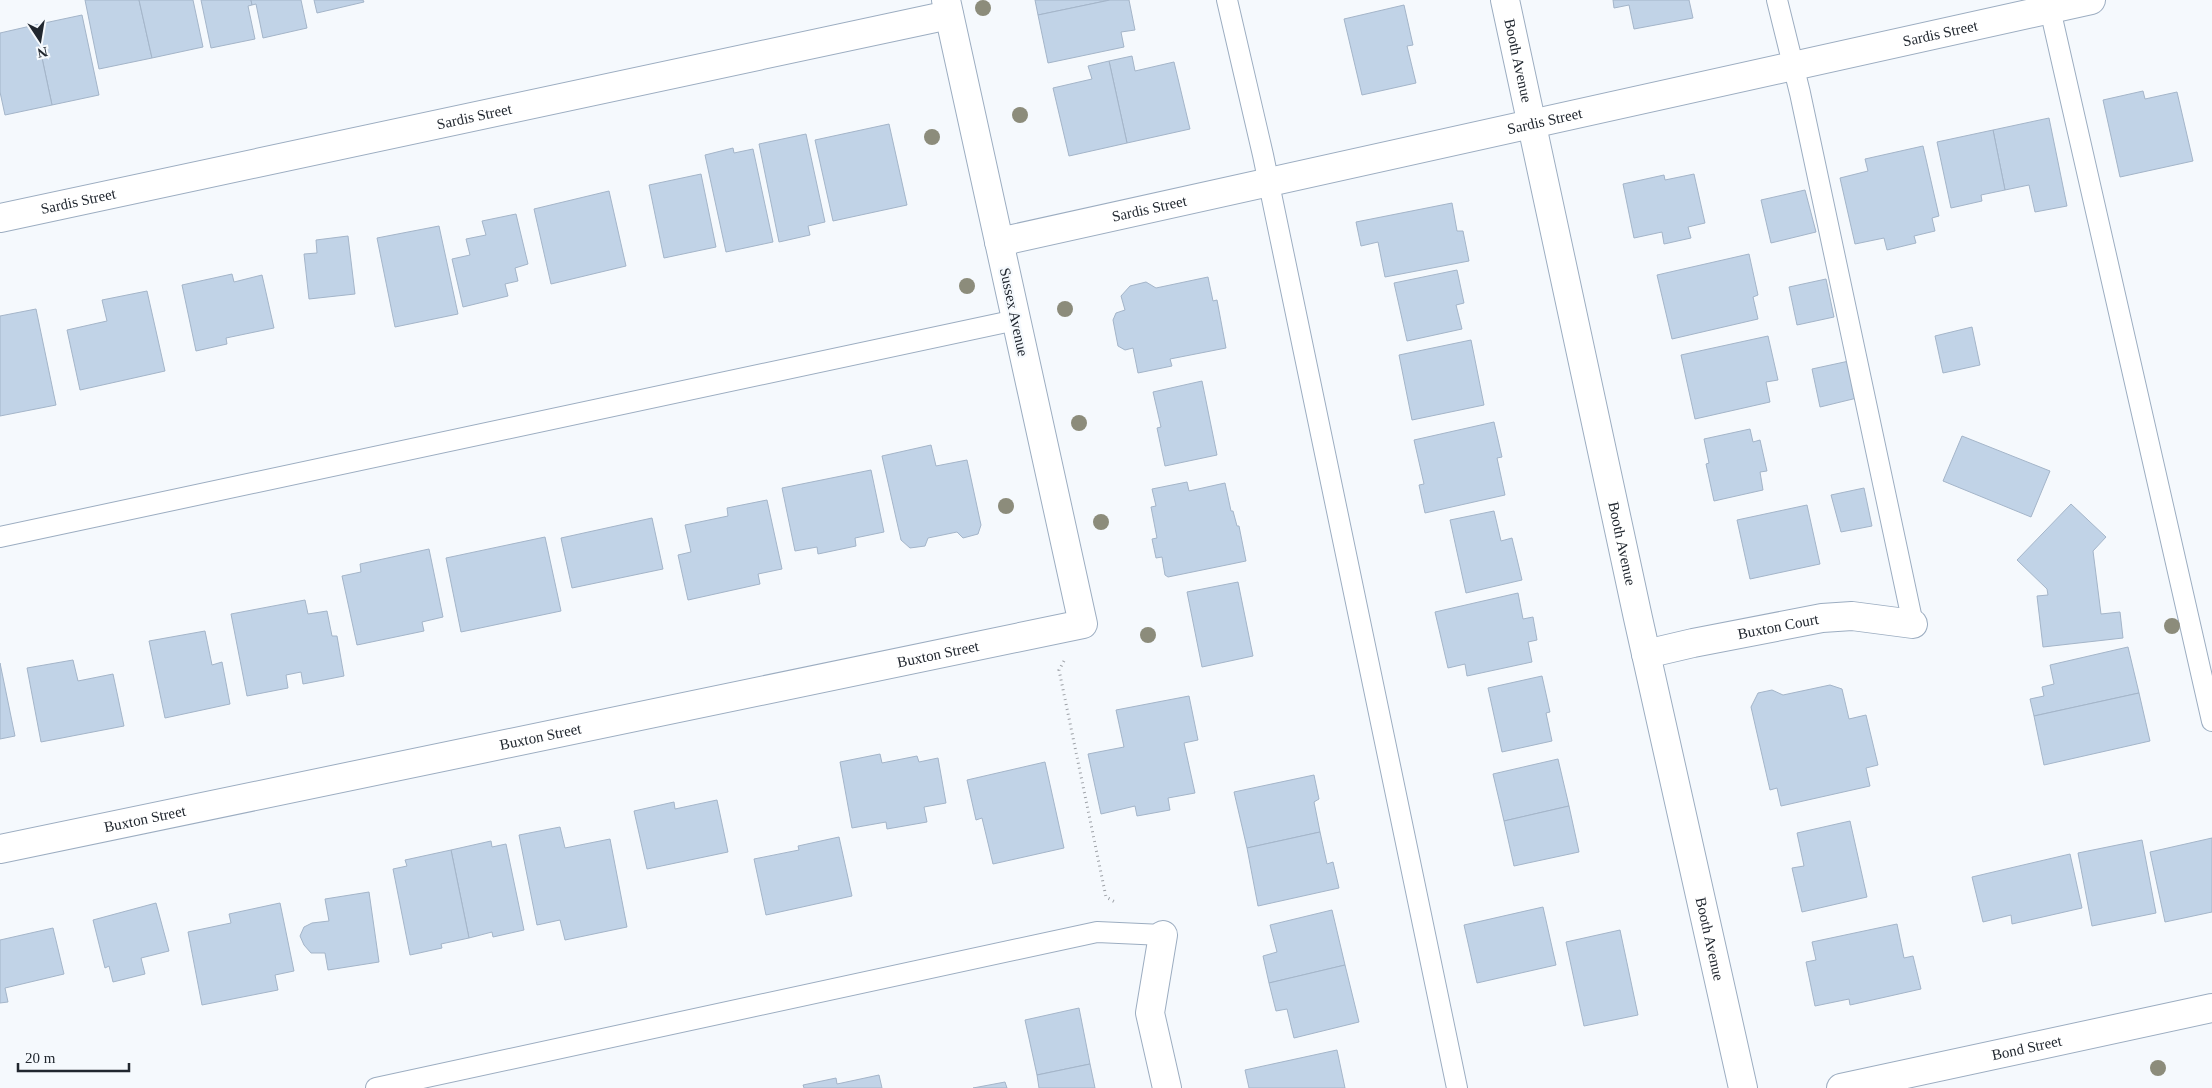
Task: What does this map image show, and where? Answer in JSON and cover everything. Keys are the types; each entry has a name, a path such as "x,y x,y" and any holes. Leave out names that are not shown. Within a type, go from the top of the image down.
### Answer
{"street":[{"name":"Booth Avenue","path":"1505,0 1646,654 1743,1088"},
{"name":"Sardis Street","path":"999,242 2091,0"},
{"name":"Sardis Street","path":"0,218 947,8"},
{"name":"Sussex Avenue","path":"947,8 1083,624"},
{"name":"Buxton Court","path":"1646,654 1822,618 1852,616 1912,624"},
{"name":"Buxton Street","path":"0,849 1083,624"},
{"path":"1163,935 1150,1014 1167,1088"},
{"name":"Bond Street","path":"1841,1088 2212,1008"}],"lane":[{"path":"1227,0 1268,182 1457,1088"},
{"path":"1778,0 1912,624"},
{"path":"2050,9 2212,721"},
{"path":"0,537 1016,320"},
{"path":"376,1088 1097,932 1163,935"}],"path":[{"path":"1060,670 1106,897 1117,903"}],"building":[{"path":"85,0 139,0 152,58 99,69"},
{"path":"139,0 193,0 203,47 152,58"},
{"path":"201,0 251,0 252,5 248,6 255,39 211,48"},
{"path":"251,0 301,0 307,28 263,38 256,4 252,5"},
{"path":"314,0 363,0 364,2 317,13"},
{"path":"1035,0 1110,0 1038,15"},
{"path":"1110,0 1129,0 1135,30 1121,32 1124,47 1048,63 1038,15"},
{"path":"1613,0 1689,0 1693,18 1634,29 1629,5 1614,8"},
{"path":"1404,5 1413,45 1407,46 1416,83 1362,95 1344,19"},
{"path":"82,15 99,95 52,105 35,25"},
{"path":"35,25 52,105 5,115 0,92 0,33"},
{"path":"1132,56 1135,71 1174,62 1190,129 1127,143 1109,61"},
{"path":"1109,61 1127,143 1069,156 1053,88 1092,79 1088,66"},
{"path":"2143,91 2145,99 2177,92 2193,161 2120,177 2103,100"},
{"path":"2049,118 2067,206 2035,212 2029,185 2005,190 1993,130"},
{"path":"889,124 907,205 833,221 815,140"},
{"path":"1993,130 2005,190 1981,195 1982,201 1951,208 1937,142"},
{"path":"806,134 825,222 808,226 810,235 779,242 759,144"},
{"path":"1923,146 1939,216 1932,218 1935,231 1914,236 1916,243 1887,250 1884,238 1855,244 1840,178 1868,171 1865,159"},
{"path":"733,148 734,153 753,149 773,242 726,252 705,155"},
{"path":"701,174 716,247 664,258 649,185"},
{"path":"1694,174 1705,223 1688,227 1691,238 1664,244 1662,232 1634,238 1623,184 1664,175 1665,180"},
{"path":"1805,190 1816,232 1771,243 1761,200"},
{"path":"609,191 626,266 551,284 534,209"},
{"path":"1452,203 1457,231 1463,231 1469,261 1385,277 1378,242 1361,246 1356,222"},
{"path":"516,214 528,264 515,268 518,281 505,284 508,296 463,307 452,259 470,255 466,239 486,235 482,221"},
{"path":"439,226 458,314 395,327 377,238"},
{"path":"348,236 355,294 309,299 304,254 317,253 316,240"},
{"path":"1749,254 1758,295 1753,297 1758,319 1672,339 1657,275"},
{"path":"1457,270 1464,303 1456,305 1462,329 1407,341 1394,283"},
{"path":"232,274 234,282 262,275 274,328 226,338 227,344 196,351 182,285"},
{"path":"1208,277 1213,301 1217,300 1226,348 1170,359 1172,366 1138,373 1133,348 1125,350 1118,346 1113,320 1116,313 1125,310 1121,296 1130,286 1146,282 1156,288"},
{"path":"1826,279 1834,317 1797,325 1789,287"},
{"path":"147,291 165,371 80,390 67,330 107,321 102,300"},
{"path":"36,309 56,405 0,416 0,316"},
{"path":"1972,327 1980,365 1943,373 1935,336"},
{"path":"1768,336 1778,380 1766,382 1770,402 1695,419 1681,355"},
{"path":"1471,340 1484,405 1412,420 1399,355"},
{"path":"1849,361 1857,398 1820,407 1812,369"},
{"path":"1202,381 1217,455 1165,466 1157,428 1161,427 1153,392"},
{"path":"1494,422 1502,457 1497,458 1505,495 1425,513 1419,485 1424,484 1414,440"},
{"path":"1750,429 1753,442 1760,440 1767,471 1760,472 1763,490 1714,501 1706,464 1709,463 1704,439"},
{"path":"1962,436 2050,471 2031,517 1943,481"},
{"path":"931,445 936,466 967,460 981,525 978,534 963,538 957,532 928,538 925,546 910,548 901,540 882,456"},
{"path":"871,470 884,532 855,538 856,546 818,554 817,547 795,551 782,488"},
{"path":"1187,482 1189,491 1225,483 1231,511 1233,511 1237,526 1239,526 1246,561 1168,577 1165,575 1162,557 1156,558 1152,539 1157,538 1151,507 1156,506 1152,489"},
{"path":"1864,488 1872,526 1841,532 1831,495"},
{"path":"767,500 782,569 758,574 760,584 688,600 678,555 691,552 685,525 728,516 727,508"},
{"path":"2071,504 2106,537 2093,551 2101,614 2120,612 2123,638 2043,647 2037,596 2048,595 2047,589 2017,560"},
{"path":"1807,505 1820,564 1750,579 1737,520"},
{"path":"1494,511 1501,541 1512,538 1522,580 1466,593 1450,520"},
{"path":"652,518 663,569 572,588 561,538"},
{"path":"545,537 561,611 461,632 446,558"},
{"path":"429,549 443,617 422,622 424,631 357,645 342,576 361,572 360,564"},
{"path":"1238,582 1253,656 1202,667 1187,592"},
{"path":"1518,593 1523,619 1533,617 1537,640 1528,642 1532,662 1467,676 1465,664 1448,668 1435,612"},
{"path":"305,600 308,614 327,611 332,636 337,636 344,676 303,684 301,672 286,675 288,688 247,696 231,614"},
{"path":"205,631 212,665 222,662 230,704 165,718 149,641"},
{"path":"2128,647 2139,693 2034,716 2030,699 2044,696 2042,687 2054,684 2050,665"},
{"path":"73,660 78,681 113,674 124,726 41,742 27,668"},
{"path":"0,663 15,736 0,739"},
{"path":"1542,676 1550,712 1546,713 1552,741 1502,752 1488,688"},
{"path":"1830,685 1842,689 1849,719 1866,715 1878,765 1866,768 1870,786 1781,806 1777,788 1770,790 1751,707 1758,693 1772,690 1783,695"},
{"path":"2139,693 2150,741 2044,765 2034,716"},
{"path":"1189,696 1198,740 1184,743 1195,793 1168,798 1170,810 1137,816 1135,806 1101,814 1088,754 1124,747 1116,710"},
{"path":"880,754 882,763 917,756 919,762 938,758 946,803 924,807 927,822 887,829 886,822 852,828 840,762"},
{"path":"1558,759 1569,806 1504,821 1493,774"},
{"path":"1045,762 1064,848 993,864 982,818 976,820 967,780"},
{"path":"1314,775 1319,799 1314,802 1320,832 1247,848 1234,792"},
{"path":"717,800 728,852 647,869 634,811 674,802 675,809"},
{"path":"1569,806 1579,852 1514,866 1504,821"},
{"path":"1850,821 1867,897 1802,912 1792,868 1804,866 1797,833"},
{"path":"560,827 565,848 610,839 627,927 565,940 560,920 537,925 519,835"},
{"path":"1320,832 1327,864 1333,862 1339,888 1258,906 1247,848"},
{"path":"839,837 852,896 766,915 754,859 799,850 798,846"},
{"path":"2212,838 2212,912 2165,922 2150,852"},
{"path":"2142,840 2156,913 2092,926 2078,853"},
{"path":"491,841 492,847 506,844 524,930 493,937 492,932 469,938 451,850"},
{"path":"451,850 469,938 441,944 442,948 410,955 393,869 407,866 405,860"},
{"path":"2070,854 2082,908 2012,924 2011,915 1983,922 1972,877"},
{"path":"369,892 379,962 328,970 325,953 311,953 304,945 300,936 304,927 312,923 329,921 325,899"},
{"path":"156,903 169,951 141,958 145,974 113,982 109,966 105,968 93,920"},
{"path":"280,903 294,971 275,975 278,990 202,1005 188,932 231,923 229,914"},
{"path":"1543,907 1556,965 1477,983 1464,925"},
{"path":"1332,910 1345,965 1269,983 1263,956 1277,952 1270,925"},
{"path":"1897,924 1904,958 1913,956 1921,989 1850,1005 1849,999 1815,1006 1806,962 1816,960 1812,942"},
{"path":"53,928 64,974 5,988 8,1002 0,1003 0,940"},
{"path":"1620,930 1638,1015 1584,1026 1566,942"},
{"path":"1345,965 1359,1022 1294,1038 1287,1009 1276,1011 1269,983"},
{"path":"1079,1008 1090,1064 1037,1075 1025,1020"},
{"path":"1337,1050 1345,1088 1249,1088 1245,1070"},
{"path":"1090,1064 1095,1088 1039,1088 1037,1075"},
{"path":"879,1075 882,1088 804,1088 803,1085 836,1078 837,1084"},
{"path":"1005,1082 1007,1088 973,1088"}]}
